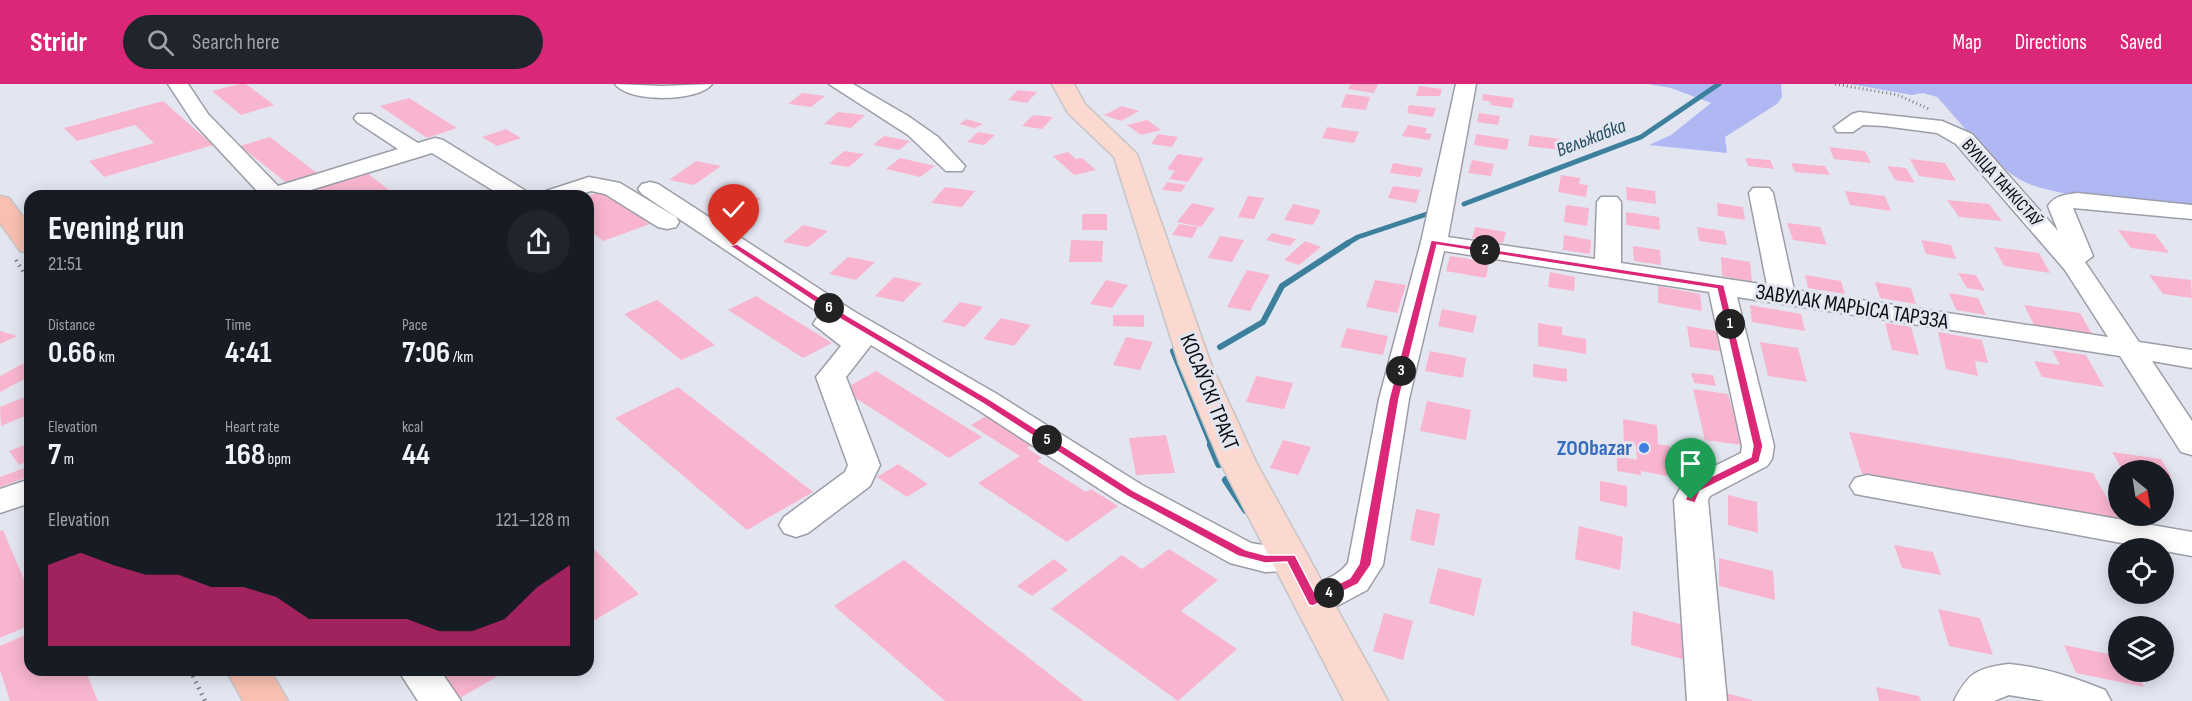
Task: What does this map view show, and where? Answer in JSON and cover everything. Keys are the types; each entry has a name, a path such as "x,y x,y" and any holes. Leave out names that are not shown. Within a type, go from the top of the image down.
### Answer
{"highway":[{"path":"0,204 24,237"},
{"path":"251,676 266,701"}],"main road":[{"name":"КОСАЎСКІ ТРАКТ","path":"1063,84 1076,108 1125,154 1132,169 1195,364 1238,462 1366,701"}],"street":[{"path":"178,84 200,118 266,190"},
{"path":"625,84 644,92 671,93 702,84"},
{"path":"839,84 921,135 942,150 954,166"},
{"path":"1313,602 1354,581 1365,565 1394,399 1434,242 1466,84"},
{"path":"364,118 415,151"},
{"name":"ВУЛІЦА ТАНКІСТАЎ","path":"1845,127 1859,118 1949,129 1964,139 1995,171 2075,266 2192,445"},
{"path":"290,190 435,145 442,147 509,190"},
{"path":"572,190 589,184 612,188 856,344 831,377 864,465 858,478 796,525"},
{"path":"650,189 845,318 986,401 1130,494 1242,554 1265,559 1290,558"},
{"path":"1761,193 1782,297"},
{"name":"ВУЛІЦА ТАНКІСТАЎ","path":"2075,266 2082,263 2061,214 2060,206 2065,202 2077,200 2192,212"},
{"path":"1608,269 1609,202"},
{"name":"ЗАВУЛАК МАРЫСА ТАРЭЗА","path":"1434,242 2128,350"},
{"path":"1707,701 1691,500 1696,489 1756,459 1758,446 1721,287"},
{"path":"2128,350 2192,359"},
{"path":"1867,486 2192,544"},
{"path":"0,502 24,492"},
{"path":"422,676 441,701"},
{"path":"1974,701 1976,692 1989,682 2018,680 2052,685 2091,701"}],"path":[{"path":"1835,84 1906,97 1923,103 1949,129"},
{"path":"193,676 205,701"}],"shaded area":[{"path":"1648,84 1781,84 1782,97 1777,104 1725,137 1727,153 1649,145 1671,135 1711,103 1671,88"},
{"path":"1850,84 2192,84 2192,205 2102,198 2035,186 2019,179 1997,162 1937,97 1923,93 1912,95"}],"building":[{"path":"246,84 274,105 241,115 212,91"},
{"path":"1351,84 1378,84 1374,93 1348,89"},
{"path":"1419,86 1442,89 1440,96 1416,96"},
{"path":"1018,90 1037,92 1027,103 1008,100"},
{"path":"802,93 825,96 811,107 788,104"},
{"path":"1346,94 1370,97 1366,110 1341,107"},
{"path":"1483,94 1514,98 1512,108 1490,105 1491,102 1482,100"},
{"path":"409,98 457,128 427,138 380,106"},
{"path":"163,101 213,145 104,177 89,161 154,143 135,125 77,141 64,128"},
{"path":"1409,105 1436,108 1433,117 1407,113"},
{"path":"1122,106 1139,111 1121,121 1104,115"},
{"path":"838,112 865,115 851,128 824,124"},
{"path":"1479,113 1500,116 1498,125 1477,122"},
{"path":"1033,115 1053,117 1042,129 1022,126"},
{"path":"967,119 983,124 974,128 959,124"},
{"path":"1147,120 1161,130 1141,135 1127,125"},
{"path":"1408,125 1427,128 1425,133 1432,134 1429,140 1402,136"},
{"path":"1327,127 1359,132 1354,143 1322,138"},
{"path":"506,129 521,138 497,146 482,137"},
{"path":"978,132 995,135 984,145 967,142"},
{"path":"1158,134 1178,137 1172,147 1151,144"},
{"path":"1476,134 1509,139 1507,150 1474,145"},
{"path":"1530,135 1561,139 1560,150 1528,146"},
{"path":"884,136 910,141 899,150 873,145"},
{"path":"270,137 318,174 288,184 240,146"},
{"path":"1829,147 1865,151 1871,163 1834,159"},
{"path":"844,151 864,154 849,167 829,164"},
{"path":"1068,152 1076,159 1082,158 1096,170 1074,175 1053,156"},
{"path":"1178,154 1204,158 1188,182 1169,179 1175,171 1167,169"},
{"path":"900,158 935,166 920,177 886,169"},
{"path":"1745,158 1770,160 1774,169 1748,166"},
{"path":"1910,159 1945,163 1956,181 1919,176"},
{"path":"1472,160 1494,164 1491,176 1468,173"},
{"path":"696,161 721,166 694,185 669,180"},
{"path":"1393,163 1423,168 1420,177 1390,173"},
{"path":"1791,163 1825,166 1830,175 1795,172"},
{"path":"1887,166 1906,168 1915,183 1895,180"},
{"path":"367,173 389,190 315,190"},
{"path":"1561,175 1580,178 1579,184 1588,185 1586,197 1558,192"},
{"path":"1167,182 1186,185 1181,192 1162,190"},
{"path":"1393,186 1420,190 1416,203 1388,198"},
{"path":"945,187 975,191 962,207 931,203"},
{"path":"1626,187 1655,191 1656,204 1627,200"},
{"path":"603,191 650,224 603,241 594,234 594,194"},
{"path":"1845,191 1885,196 1891,211 1850,205"},
{"path":"735,195 761,198 743,215 716,211"},
{"path":"1248,196 1264,198 1254,219 1238,217"},
{"path":"1947,200 1989,204 2002,221 1959,217"},
{"path":"1192,203 1215,208 1201,227 1177,222"},
{"path":"1717,203 1743,207 1745,220 1718,216"},
{"path":"1293,204 1321,210 1313,225 1284,220"},
{"path":"1566,205 1589,208 1587,226 1564,222"},
{"path":"1626,212 1659,217 1660,230 1626,225"},
{"path":"1082,214 1107,214 1107,230 1082,230"},
{"path":"1787,223 1820,227 1827,245 1793,240"},
{"path":"1179,224 1198,227 1192,238 1172,235"},
{"path":"803,225 828,231 808,247 783,242"},
{"path":"1475,227 1506,232 1503,243 1472,238"},
{"path":"1697,227 1724,231 1727,245 1699,241"},
{"path":"2118,230 2155,234 2169,253 2131,248"},
{"path":"1272,233 1296,239 1290,246 1266,240"},
{"path":"1564,235 1591,240 1590,254 1563,250"},
{"path":"1220,236 1244,240 1232,262 1208,258"},
{"path":"1071,240 1103,241 1102,262 1069,262"},
{"path":"1921,240 1951,245 1956,259 1926,254"},
{"path":"1305,241 1321,247 1299,265 1284,260"},
{"path":"1633,246 1660,250 1661,265 1634,261"},
{"path":"1994,247 2039,253 2050,273 2004,266"},
{"path":"1450,256 1489,262 1486,278 1446,271"},
{"path":"848,257 875,262 856,280 829,274"},
{"path":"1721,257 1750,262 1752,282 1722,276"},
{"path":"1247,270 1270,275 1250,311 1227,307"},
{"path":"1550,272 1575,277 1574,291 1548,287"},
{"path":"1958,273 1976,275 1985,291 1967,288"},
{"path":"1805,275 1841,281 1845,294 1808,288"},
{"path":"2149,275 2191,280 2192,298 2163,294"},
{"path":"894,277 922,283 903,302 875,296"},
{"path":"1106,280 1128,285 1112,308 1090,304"},
{"path":"1375,280 1406,285 1397,313 1366,307"},
{"path":"1875,282 1911,288 1916,304 1880,298"},
{"path":"1658,286 1700,294 1702,311 1658,303"},
{"path":"1949,293 1978,298 1986,315 1956,310"},
{"path":"756,296 832,343 803,358 728,310"},
{"path":"657,300 715,345 681,360 624,314"},
{"path":"960,302 983,307 965,327 942,322"},
{"path":"1750,305 1801,314 1805,331 1752,322"},
{"path":"2024,305 2080,313 2092,334 2034,325"},
{"path":"1442,309 1477,316 1473,333 1438,326"},
{"path":"1113,315 1144,315 1144,327 1113,326"},
{"path":"1001,318 1031,325 1014,346 983,339"},
{"path":"1538,323 1562,327 1562,335 1586,339 1586,354 1538,346"},
{"path":"1885,323 1911,327 1919,355 1892,350"},
{"path":"1687,326 1716,331 1720,351 1690,347"},
{"path":"1347,328 1388,336 1383,355 1340,347"},
{"path":"0,331 17,336 0,344"},
{"path":"1938,332 1982,340 1988,363 1975,361 1978,376 1946,369"},
{"path":"1126,337 1153,342 1140,370 1113,365"},
{"path":"1760,342 1798,348 1807,382 1768,376"},
{"path":"2052,350 2086,355 2104,387 2042,377 2034,361 2060,365"},
{"path":"1430,351 1466,358 1463,378 1425,371"},
{"path":"24,363 24,379 0,392 0,376"},
{"path":"1533,364 1567,369 1567,382 1533,377"},
{"path":"876,371 982,437 949,458 843,390"},
{"path":"1691,373 1713,375 1716,386 1694,383"},
{"path":"1256,376 1293,383 1284,409 1246,402"},
{"path":"678,387 813,492 747,530 615,418"},
{"path":"1693,389 1728,394 1742,445 1705,440"},
{"path":"24,397 24,416 1,426 0,407"},
{"path":"1427,401 1471,410 1466,440 1420,431"},
{"path":"986,416 1033,445 1027,448 1042,458 1037,461 1086,492 1091,489 1118,506 1067,542 978,483 1020,456 971,425"},
{"path":"1623,419 1657,425 1658,444 1670,446 1672,477 1641,471 1641,475 1617,471 1617,456 1637,460 1636,446 1624,444"},
{"path":"1849,432 2093,473 2108,500 2108,516 1862,474"},
{"path":"1166,435 1175,473 1136,475 1129,438"},
{"path":"1283,440 1311,447 1298,475 1270,468"},
{"path":"24,445 24,463 19,465 9,451"},
{"path":"2112,452 2162,460 2117,460"},
{"path":"898,464 928,484 907,497 877,477"},
{"path":"24,468 24,478 0,487 0,477"},
{"path":"1600,481 1627,486 1627,507 1600,501"},
{"path":"1728,495 1757,502 1758,533 1728,525"},
{"path":"1416,509 1440,514 1434,546 1410,540"},
{"path":"1579,526 1623,537 1620,570 1575,559"},
{"path":"3,530 24,580 24,628 0,638 0,531"},
{"path":"1894,545 1933,552 1941,575 1902,568"},
{"path":"594,549 639,594 594,620"},
{"path":"1169,549 1218,580 1181,611 1237,649 1178,701 1051,609 1122,555 1142,569"},
{"path":"1719,558 1773,571 1775,600 1719,586"},
{"path":"1054,559 1068,570 1032,596 1017,586"},
{"path":"904,560 1084,701 945,701 834,606"},
{"path":"1438,568 1482,579 1474,616 1429,603"},
{"path":"1938,609 1980,618 1993,655 1949,646"},
{"path":"1633,611 1687,626 1686,660 1631,645"},
{"path":"1384,613 1413,621 1403,660 1373,651"},
{"path":"24,636 24,676 88,676 98,701 10,701 0,670 0,646"},
{"path":"2064,645 2108,654 2108,680 2076,673"},
{"path":"432,676 498,676 455,701 451,701"},
{"path":"2120,682 2141,682 2144,687"},
{"path":"1876,687 1919,696 1921,701 1879,701"},
{"path":"1726,693 1752,700 1752,701 1727,701"}],"waterway":[{"name":"Вельжабка","path":"1464,204 1641,137 1719,84"},
{"name":"Вельжабка","path":"1346,244 1358,237 1427,214"},
{"name":"Вельжабка","path":"1220,347 1263,322 1282,286 1348,243"},
{"name":"Вельжабка","path":"1173,351 1212,446"},
{"name":"Вельжабка","path":"1211,445 1219,464"},
{"name":"Вельжабка","path":"1226,480 1246,510"}],"place":[{"name":"ZOObazar","path":"1644,448"}],"route":[{"path":"734,246 845,318 986,401 1130,494 1242,554 1265,559 1290,558 1313,602 1354,581 1365,565 1394,399 1434,242 1721,287 1758,446 1756,459 1696,489 1691,500"}]}
